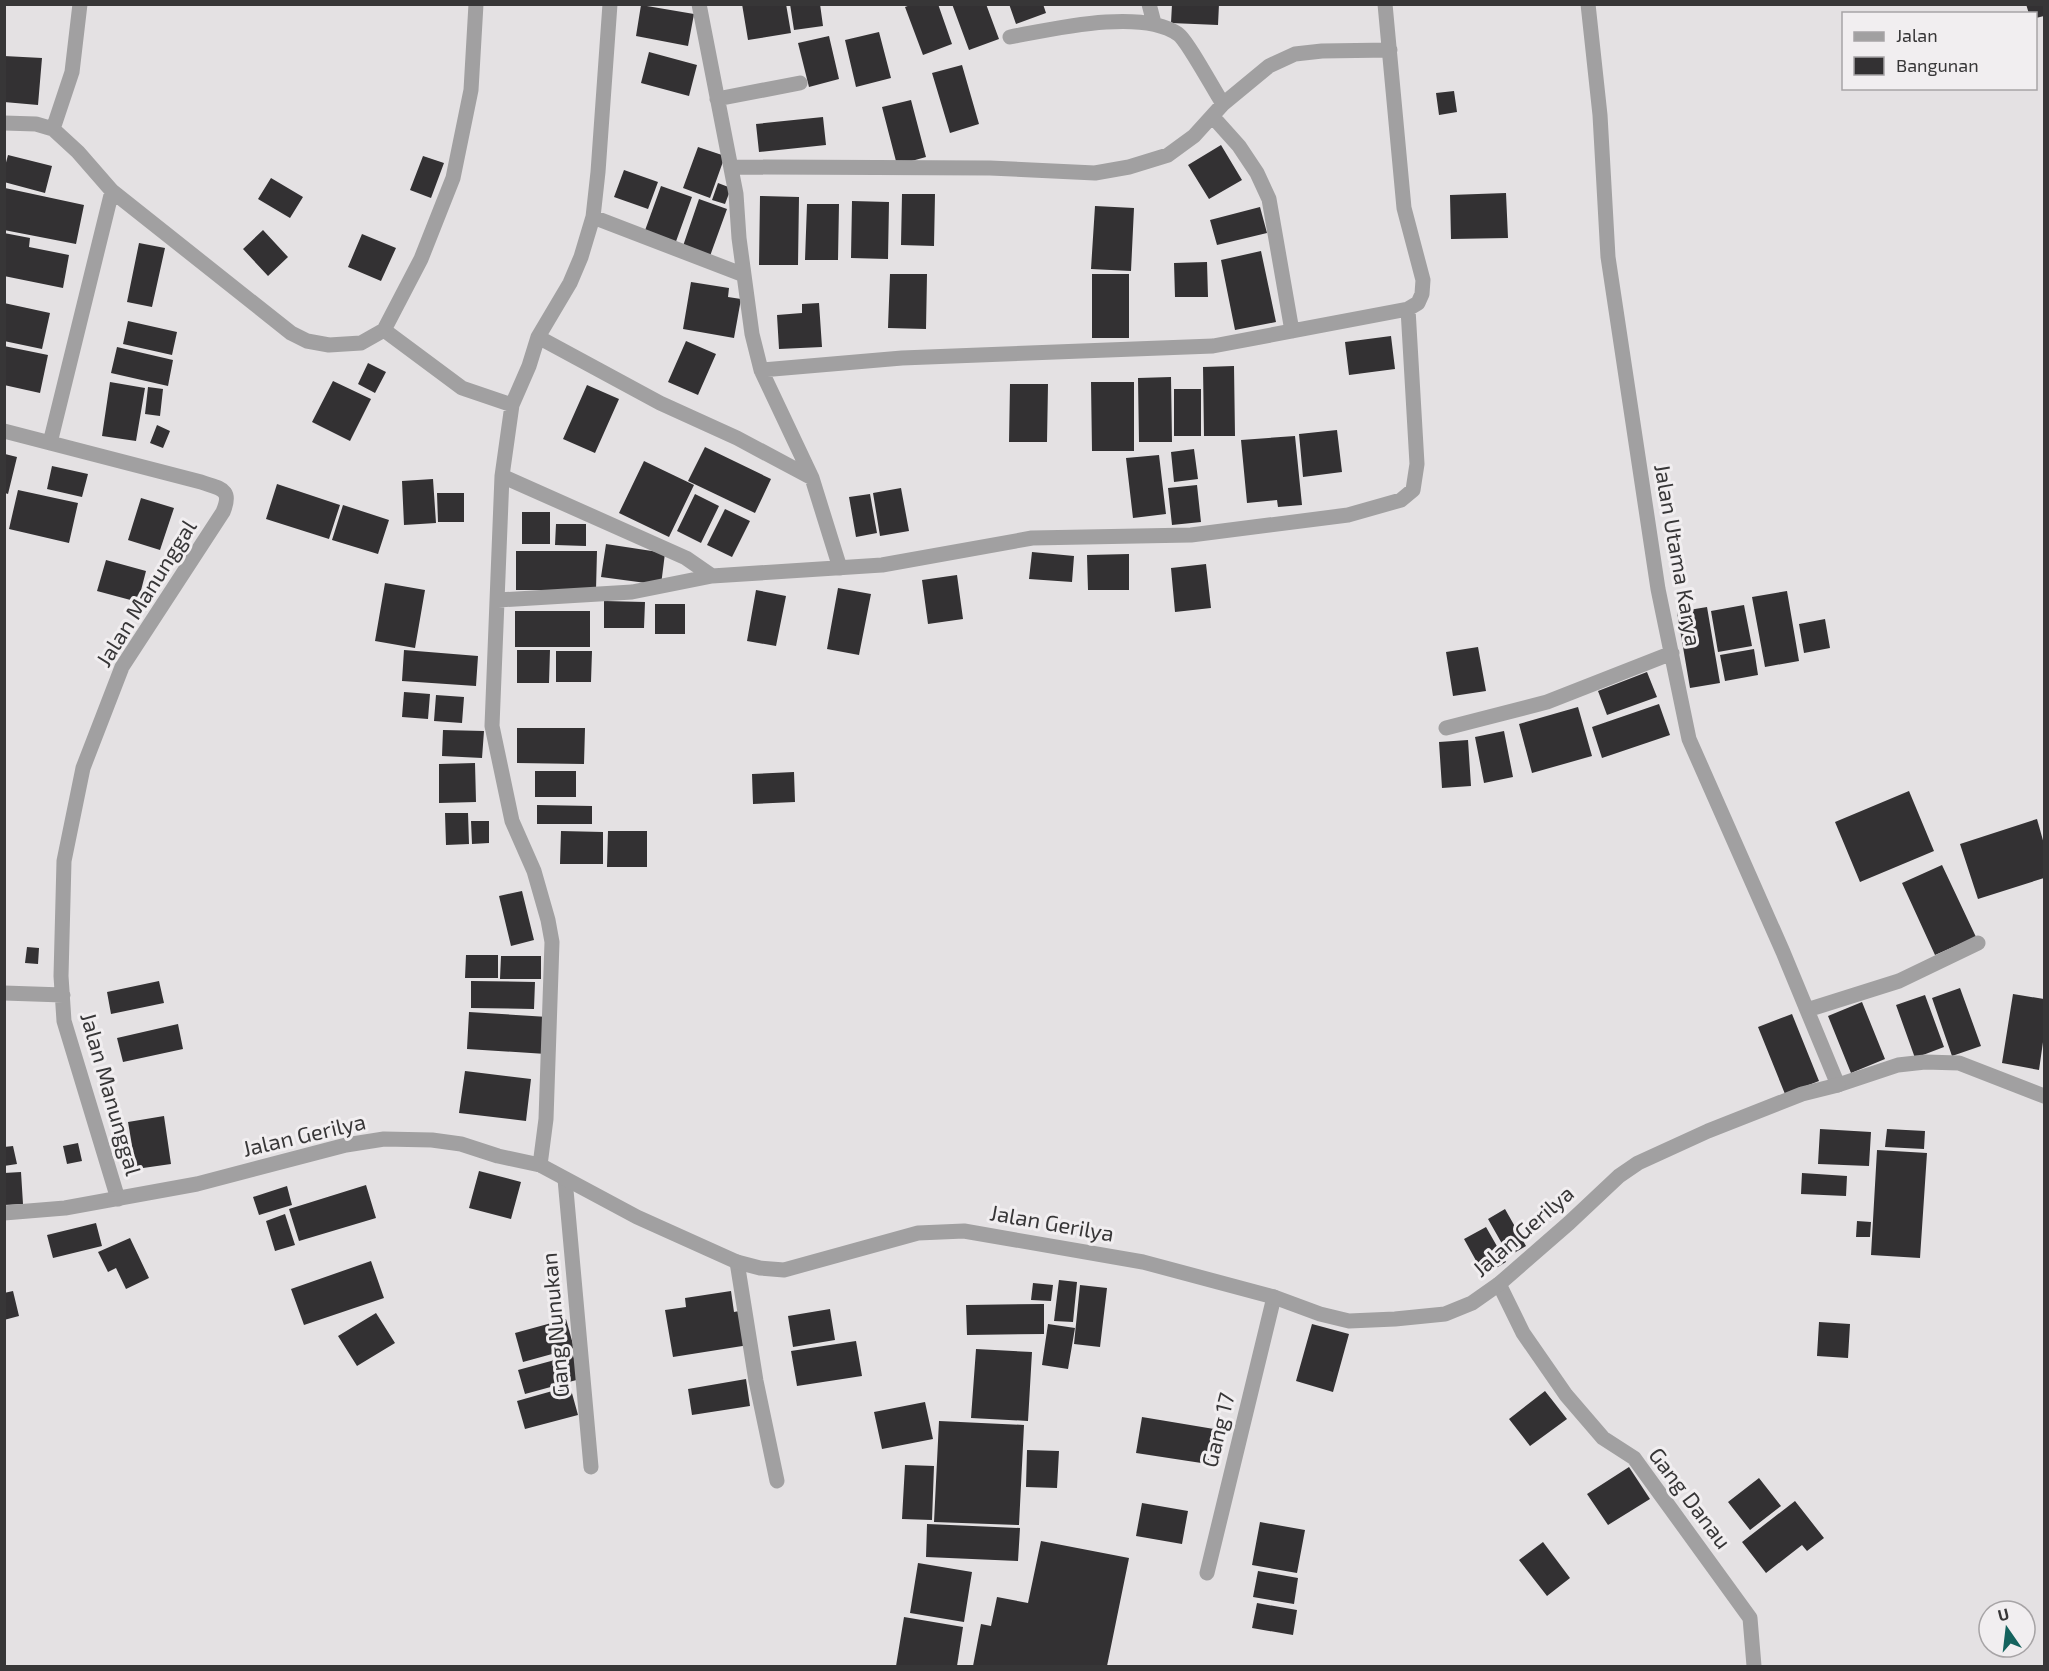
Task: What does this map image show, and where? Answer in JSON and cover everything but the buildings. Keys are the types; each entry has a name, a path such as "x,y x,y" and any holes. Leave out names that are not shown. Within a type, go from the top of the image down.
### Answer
{"street":[{"path":"53,129 72,72 80,4"},
{"path":"4,123 36,124 53,129 78,152 112,191 291,333 307,341 329,345 361,343 384,330 421,258 453,178 471,90 476,4"},
{"path":"540,1165 546,1119 552,942 534,871 512,821 492,726 502,476 512,405 529,366 538,337 570,283 581,257 593,217 610,4"},
{"path":"699,4 738,210 739,238 752,334 761,370 812,478 840,568"},
{"path":"1149,4 1154,23"},
{"path":"761,370 902,358 1213,346 1408,309 1418,303 1422,294 1423,280 1404,208 1385,4"},
{"name":"Jalan Utama Karya","path":"1588,4 1600,115 1608,257 1658,589 1689,739 1838,1085"},
{"path":"1010,37 1074,24 1110,22 1154,23 1180,35 1218,111 1257,173 1269,200 1292,331"},
{"path":"731,167 990,168 1095,173 1129,167 1168,155 1194,136 1218,111 1269,66 1295,54 1322,51 1390,50"},
{"path":"717,99 800,83"},
{"path":"4,431 50,443 112,191"},
{"path":"593,217 744,275"},
{"path":"498,600 632,592 712,576 882,565 1032,538 1191,535 1348,515 1401,501 1413,489 1417,464 1408,309"},
{"path":"384,330 462,388 512,405"},
{"path":"538,337 660,404 737,438 812,478"},
{"name":"Jalan Manunggal","path":"50,443 201,482 224,490 227,494 223,512 122,667 83,768 64,861 64,1021 118,1199"},
{"path":"502,476 686,558 712,576"},
{"path":"1446,728 1547,702 1672,653"},
{"path":"1807,1010 1899,981 1978,943"},
{"path":"4,993 63,995"},
{"name":"Jalan Gerilya","path":"4,1213 65,1208 197,1184 346,1144 384,1139 432,1140 461,1144 498,1156 540,1165 638,1217 737,1262 760,1268 784,1270 918,1233 964,1231 1143,1262 1274,1297 1320,1314 1349,1321 1395,1319 1445,1314 1472,1303 1499,1284 1619,1176 1638,1163 1708,1131 1802,1094 1898,1065 1925,1062 1959,1064 2044,1096"},
{"name":"Gang Nunukan","path":"565,1179 591,1467"},
{"path":"737,1262 756,1380 777,1482"},
{"name":"Gang Danau","path":"1499,1284 1523,1333 1566,1395 1603,1438 1634,1458 1750,1618 1754,1666"},
{"name":"Gang 17","path":"1207,1573 1274,1297"}]}
